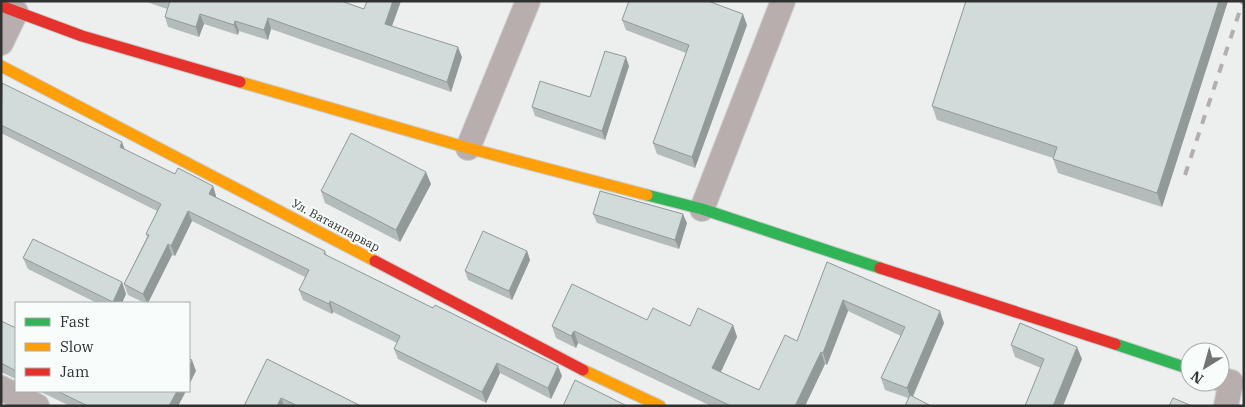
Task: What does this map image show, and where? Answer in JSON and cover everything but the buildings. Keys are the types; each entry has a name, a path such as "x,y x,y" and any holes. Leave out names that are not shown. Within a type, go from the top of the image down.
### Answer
{"street":[{"path":"468,148 528,1"},
{"path":"702,209 783,1"},
{"path":"1,43 9,9 82,36 468,148 702,209 1180,366"},
{"name":"Ул. Ватанпарвар","path":"1,66 574,364 660,406"},
{"path":"1,388 37,406"},
{"path":"1226,406 1229,392"}],"railway":[{"path":"1185,175 1243,1"}],"traffic: fast":[{"path":"647,195 702,209 880,268"},
{"path":"1115,344 1180,366"}],"traffic: slow":[{"path":"1,66 375,261"},
{"path":"240,82 468,148 647,195"},
{"path":"583,370 660,406"}],"traffic: jam":[{"path":"1,6 82,36 240,82"},
{"path":"375,261 583,370"},
{"path":"880,268 1115,344"}]}
